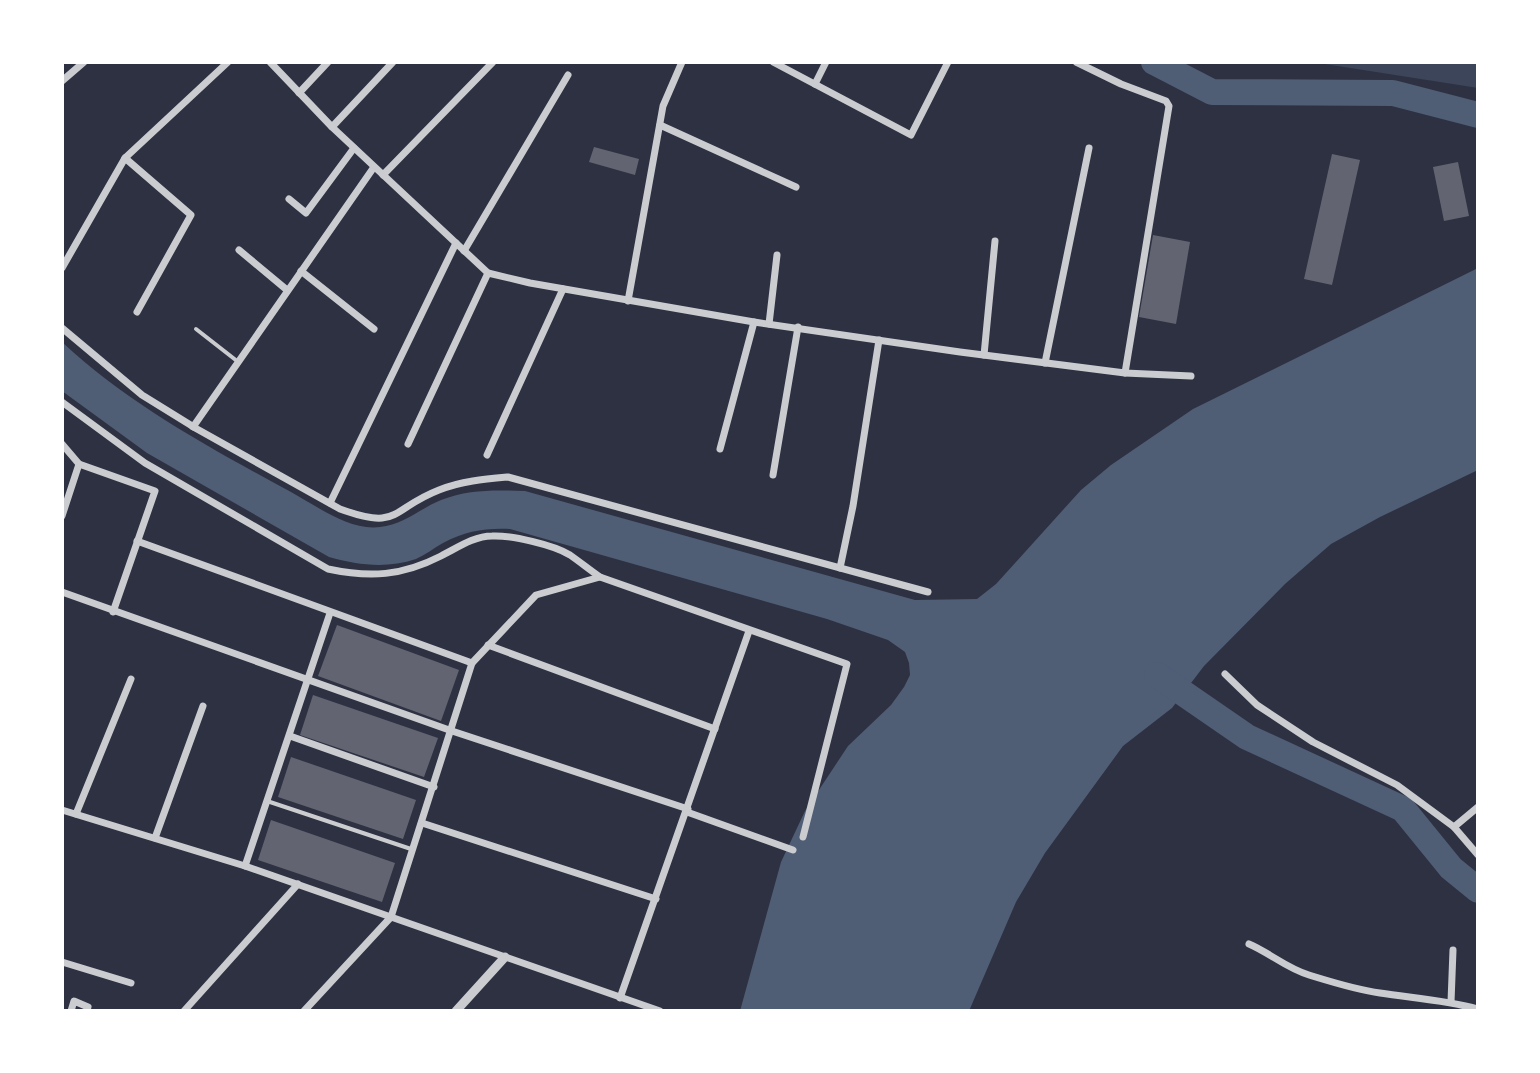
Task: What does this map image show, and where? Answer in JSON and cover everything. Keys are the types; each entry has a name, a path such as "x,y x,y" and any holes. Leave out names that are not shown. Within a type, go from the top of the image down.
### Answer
{"street":[{"path":"62,81 84,62"},
{"path":"62,268 125,158 228,62"},
{"path":"270,62 332,127 488,273 754,322 1125,373 1191,376"},
{"path":"299,93 328,62"},
{"path":"332,127 393,62"},
{"path":"383,175 493,62"},
{"path":"628,301 663,106 682,62"},
{"path":"773,62 911,135 948,62"},
{"path":"815,84 826,62"},
{"path":"1076,62 1166,101 1169,110 1125,373"},
{"path":"464,251 568,75"},
{"path":"660,125 796,187"},
{"path":"289,199 306,213 354,148"},
{"path":"1045,363 1089,148"},
{"path":"125,158 191,215 137,312"},
{"path":"193,427 374,167"},
{"path":"984,355 995,241"},
{"path":"330,503 456,243"},
{"path":"239,250 287,290"},
{"path":"769,324 777,255"},
{"path":"301,271 374,329"},
{"path":"408,444 488,273"},
{"path":"487,455 563,289"},
{"path":"720,449 754,322"},
{"path":"773,475 798,327"},
{"path":"62,328 142,395 193,427 330,503 365,518 385,519 437,490 468,481 508,477 928,592"},
{"path":"840,568 879,340"},
{"path":"62,402 145,463 328,569 358,575 386,574 412,568 471,541 492,535 523,540 568,553 600,577 847,664 803,837"},
{"path":"62,444 79,464 155,491 113,612"},
{"path":"62,516 79,464"},
{"path":"137,541 472,663"},
{"path":"304,1011 391,917 472,663 536,595 600,577"},
{"path":"62,592 452,731 687,810 793,850"},
{"path":"245,866 330,613"},
{"path":"620,998 749,631"},
{"path":"488,645 715,729"},
{"path":"1225,674 1257,705 1313,742 1397,785 1454,827 1478,855"},
{"path":"76,814 131,679"},
{"path":"155,838 203,706"},
{"path":"290,736 434,787"},
{"path":"1454,827 1478,807"},
{"path":"62,810 245,866 660,1011"},
{"path":"422,823 656,899"},
{"path":"184,1011 298,884"},
{"path":"1249,944 1268,952 1286,966 1307,974 1377,993 1451,1002 1478,1009"},
{"path":"1451,1002 1453,950"},
{"path":"461,1009 505,957"},
{"path":"62,962 131,983"},
{"path":"71,1011 74,1001 88,1007"}],"lane":[{"path":"196,329 237,361"},
{"path":"267,801 413,850"}],"shaded area":[{"path":"1312,62 1478,62 1478,88"},
{"path":"1478,268 1478,470 1331,544 1285,584 1204,666 1172,708 1123,746 1045,853 1016,902 969,1011 740,1011 781,862 805,811 848,746 891,705 910,675 905,652 888,640 827,619 510,529 468,533 416,559 394,564 361,564 329,557 147,453 62,391 62,342 115,386 172,424 322,510 357,525 388,526 441,500 462,494 525,491 915,600 977,599 996,584 1081,490 1111,465 1193,409"}],"building":[{"path":"594,147 639,159 635,175 589,162"},
{"path":"1332,154 1360,160 1332,285 1304,279"},
{"path":"1458,162 1469,216 1444,221 1433,167"},
{"path":"1153,235 1190,242 1176,324 1139,317"},
{"path":"337,625 459,670 441,721 318,676"},
{"path":"313,695 438,738 424,777 300,735"},
{"path":"291,757 416,800 403,839 278,797"},
{"path":"271,820 395,863 382,902 258,860"}],"waterway":[{"path":"1154,62 1212,92 1393,93 1478,115"},
{"path":"1157,675 1247,737 1403,809 1451,868 1478,890"}]}
